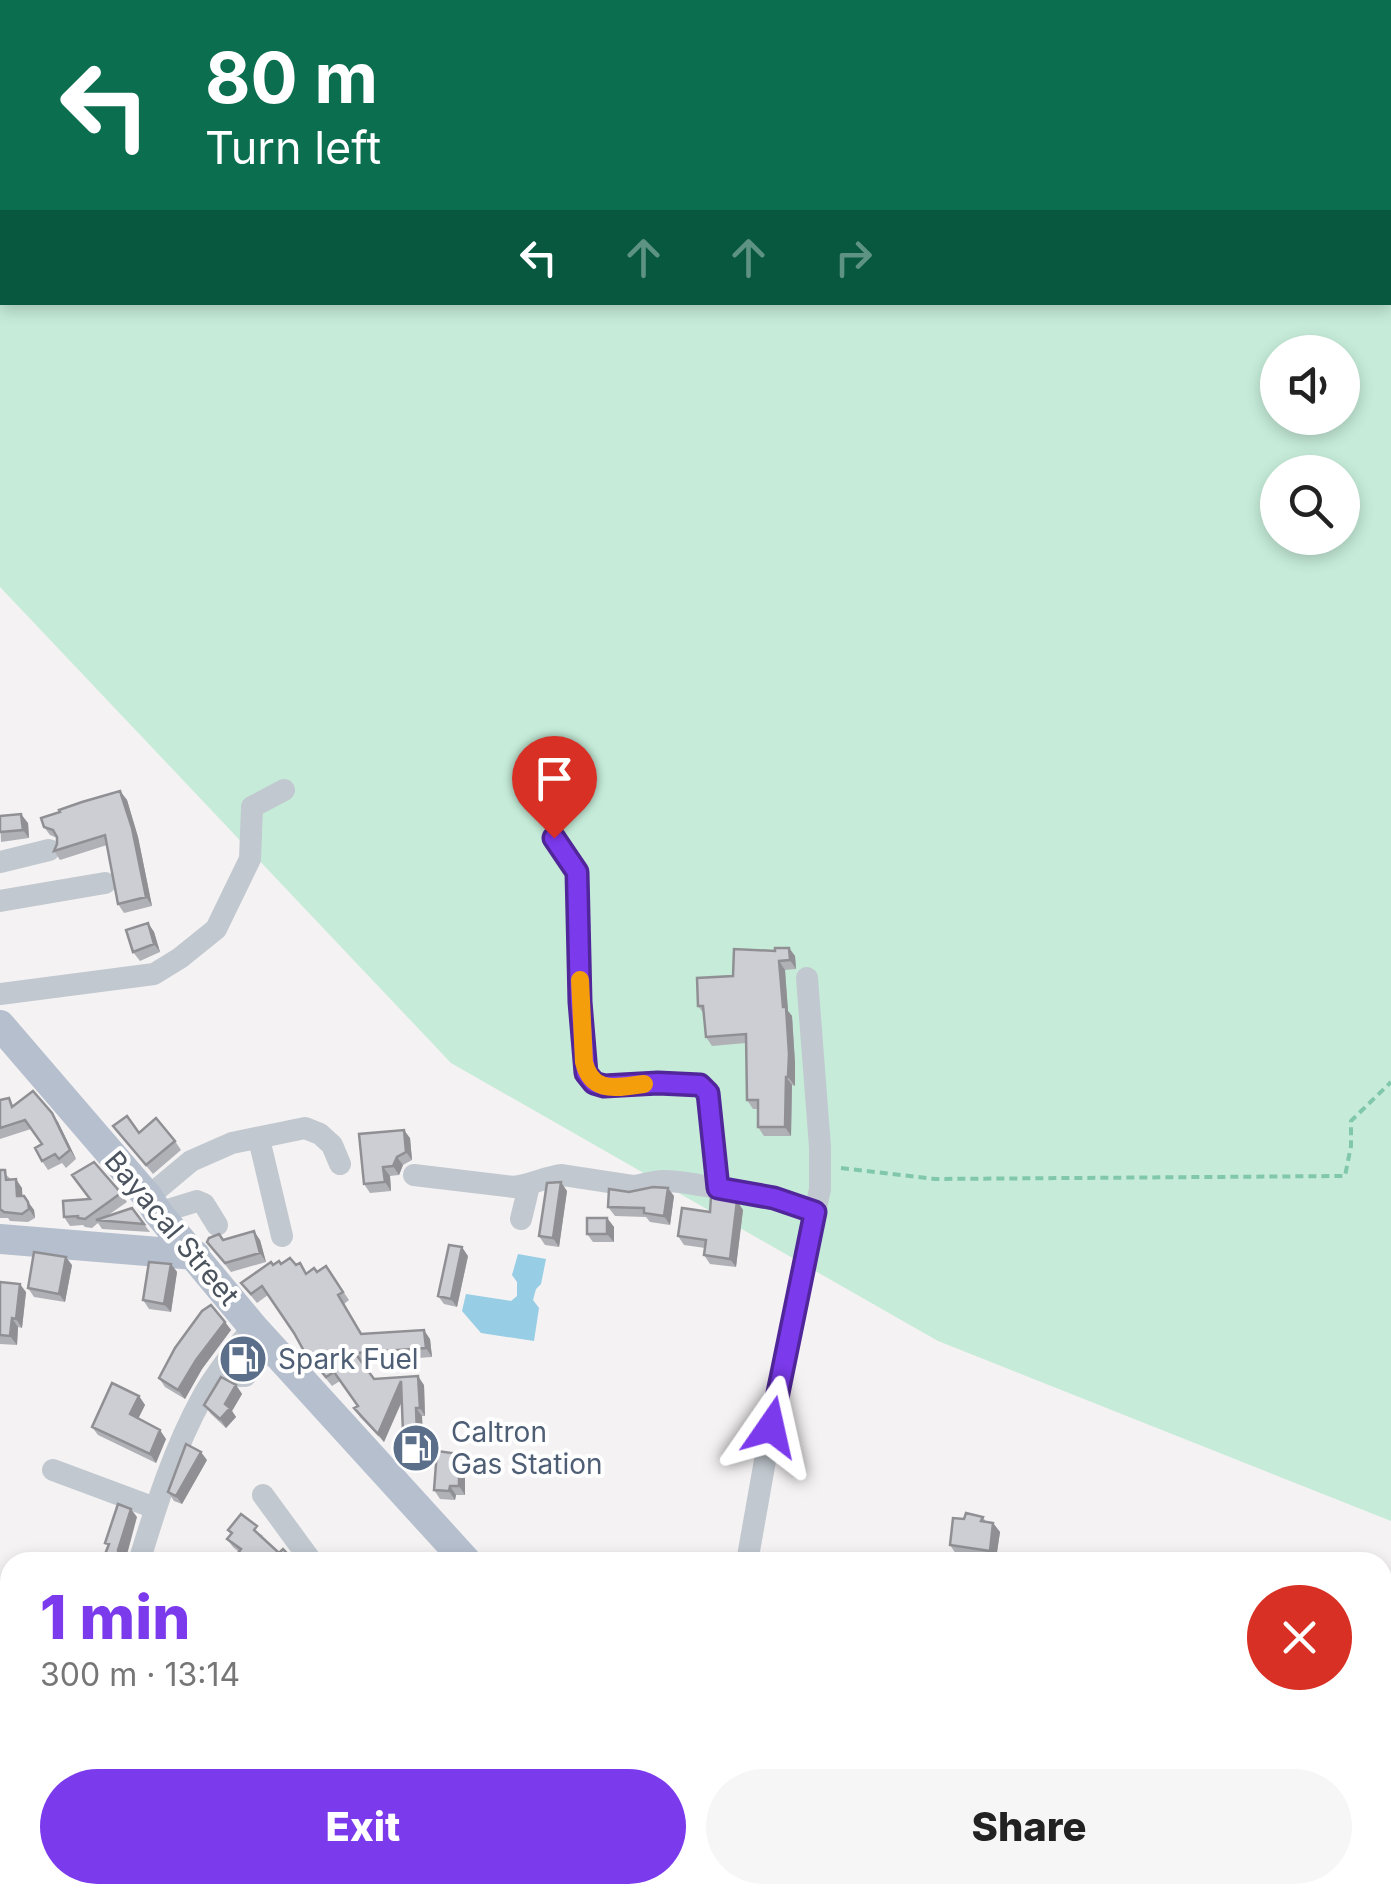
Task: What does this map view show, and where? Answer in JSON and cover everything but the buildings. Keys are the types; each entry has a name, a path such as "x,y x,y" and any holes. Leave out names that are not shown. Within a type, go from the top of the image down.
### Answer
{"main road":[{"name":"Bayacal Street","path":"0,1026 262,1336 458,1552"},
{"path":"0,1240 195,1255"}],"street":[{"path":"0,994 154,974 180,958 216,928 250,860 252,807 284,790"},
{"path":"554,838 577,872 586,1073 594,1083 604,1086 700,1085 708,1093 718,1188"},
{"path":"0,862 50,850"},
{"path":"0,900 105,883"},
{"path":"749,1552 777,1393 818,1201 820,1147 806,978"},
{"path":"153,1205 191,1161 232,1143 305,1128 332,1145 340,1164"},
{"path":"259,1139 282,1236"},
{"path":"414,1175 514,1187 562,1174 620,1185 660,1180 818,1201"},
{"path":"521,1219 529,1186"},
{"path":"153,1205 197,1201 204,1204 217,1224"},
{"path":"142,1552 180,1445 204,1394 225,1364 239,1376 245,1376 262,1336"},
{"path":"53,1470 156,1508"},
{"path":"264,1495 305,1552"}],"path":[{"path":"818,1201 840,1168 935,1179 1345,1176 1352,1121 1391,1082"}],"green space":[{"path":"0,305 1391,305 1391,1521 938,1341 451,1063 0,587"}],"water":[{"path":"518,1254 546,1259 533,1300 539,1308 534,1341 481,1333 462,1311 466,1294 511,1301 517,1296 517,1282 512,1275"}],"slow traffic":[{"path":"580,980 586,1073 594,1083 604,1086 644,1084"}],"place":[{"name":"Spark Fuel","path":"243,1359"},
{"name":"Caltron Gas Station","path":"416,1448"}],"route":[{"path":"554,838 577,872 586,1073 594,1083 604,1086 700,1085 708,1093 718,1188 774,1198 815,1212 771,1427"}]}
